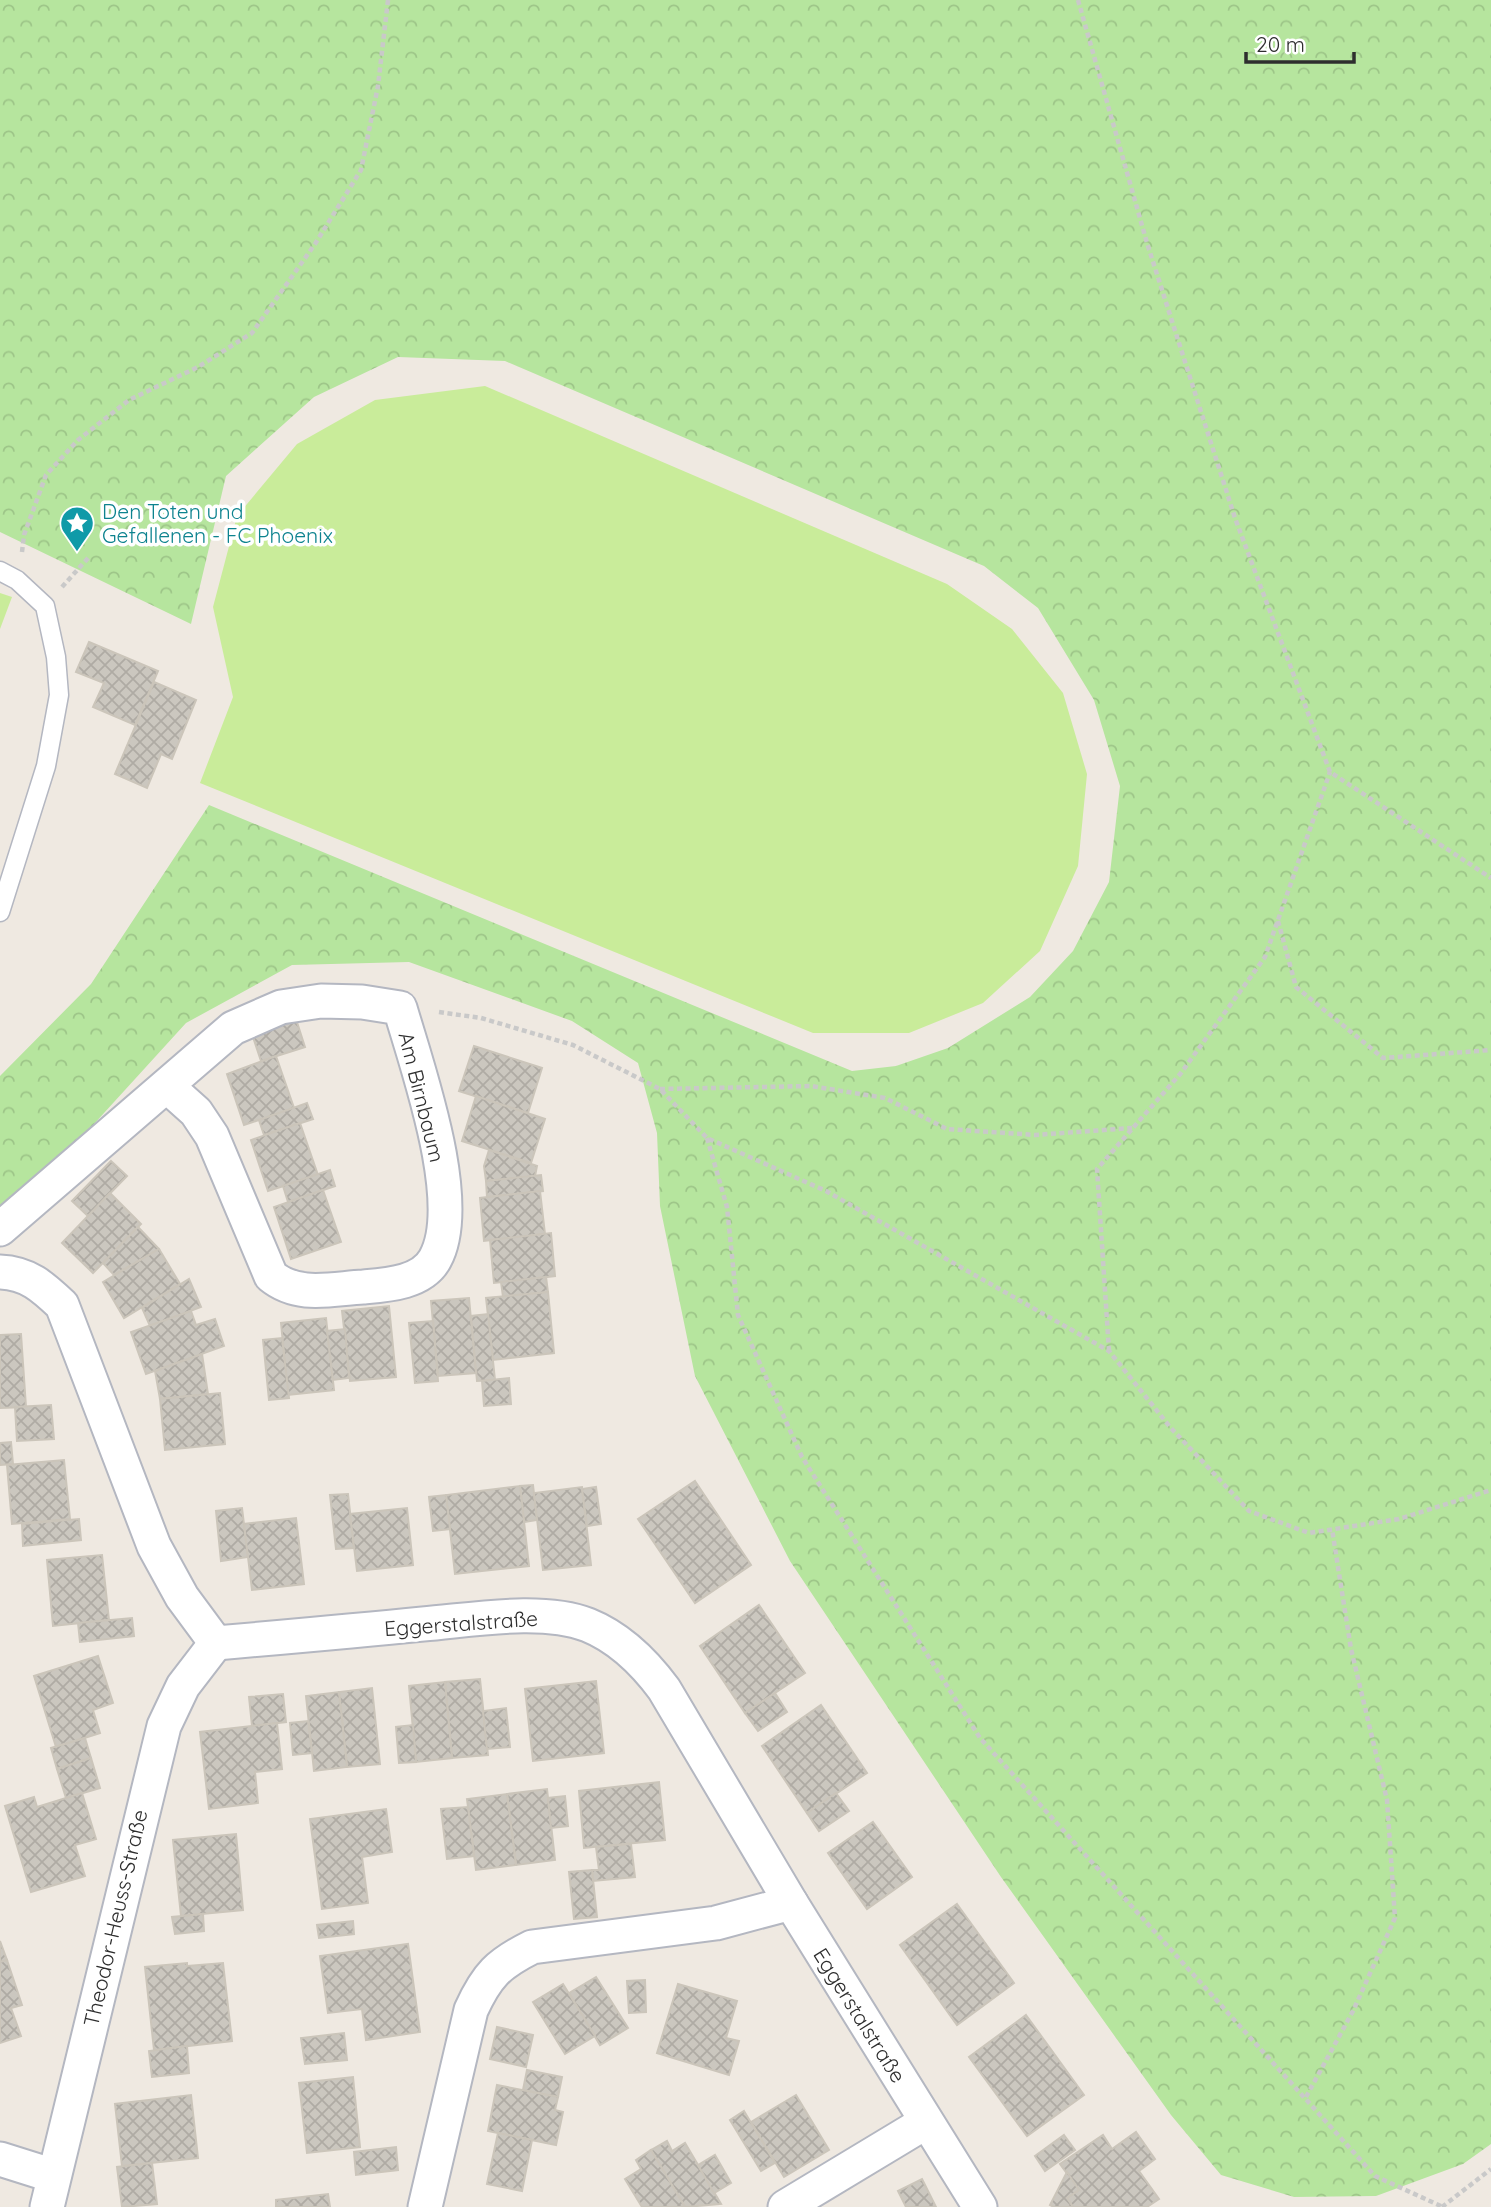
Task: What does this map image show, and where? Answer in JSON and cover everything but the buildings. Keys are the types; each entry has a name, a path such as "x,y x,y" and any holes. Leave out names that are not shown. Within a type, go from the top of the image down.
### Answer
{"street":[{"name":"Am Birnbaum","path":"0,1229 168,1087 205,1049 233,1028 281,1007 321,1001 362,1002 400,1008 432,1121 445,1229 435,1260 416,1277 390,1284 302,1291 285,1287 271,1276 212,1136 196,1112 168,1087"},
{"path":"0,1272 15,1272 40,1283 62,1305 154,1546 182,1597 216,1643"},
{"name":"Eggerstalstraße","path":"216,1643 503,1617 554,1618 587,1625 616,1640 644,1662 664,1689 791,1903 980,2207"},
{"name":"Theodor-Heuss-Straße","path":"51,2191 164,1726 183,1686 216,1643"},
{"path":"425,2207 471,2010 485,1980 506,1960 532,1947 716,1923 791,1903"},
{"path":"785,2207 926,2122"},
{"path":"0,2159 51,2191"}],"lane":[{"path":"0,570 17,580 45,606 56,657 59,695 46,766 0,912"}],"path":[{"path":"17,580 24,535 46,475 78,440 129,400 198,367 252,333 316,244 361,170 378,86 388,0"},
{"path":"1078,0 1147,243 1235,518 1331,772 1491,878"},
{"path":"45,606 89,557"},
{"path":"1109,1350 1097,1169 1181,1073 1265,957 1331,772"},
{"path":"1277,918 1296,987 1383,1058 1491,1050"},
{"path":"400,1008 481,1018 573,1045 660,1089 707,1138 827,1191 1109,1350 1170,1427 1250,1511 1309,1533 1399,1519 1491,1490"},
{"path":"660,1089 811,1086 884,1098 947,1129 1035,1135 1133,1128"},
{"path":"707,1138 727,1207 737,1315 802,1457 979,1738 1375,2176 1443,2207 1491,2169"},
{"path":"1306,2097 1353,2011 1395,1918 1387,1800 1351,1649 1332,1529"}],"green space":[{"path":"0,0 1491,0 1491,2144 1463,2164 1376,2196 1294,2197 1221,2175 1171,2115 1001,1877 790,1561 695,1376 660,1206 657,1133 638,1063 572,1021 409,962 292,965 186,1023 53,1169 0,1216 0,1076 91,984 209,805 852,1071 896,1066 948,1048 1030,997 1073,951 1109,882 1120,786 1094,700 1038,608 984,566 505,361 398,357 314,397 226,476 191,624 0,532"},
{"path":"485,386 947,584 1012,629 1063,693 1087,774 1078,866 1040,951 983,1003 909,1033 813,1033 200,783 233,697 213,607 237,516 297,444 375,400"},
{"path":"0,593 12,597 0,629"}],"place":[{"name":"Den Toten und Gefallenen - FC Phoenix","path":"77,553"}]}
